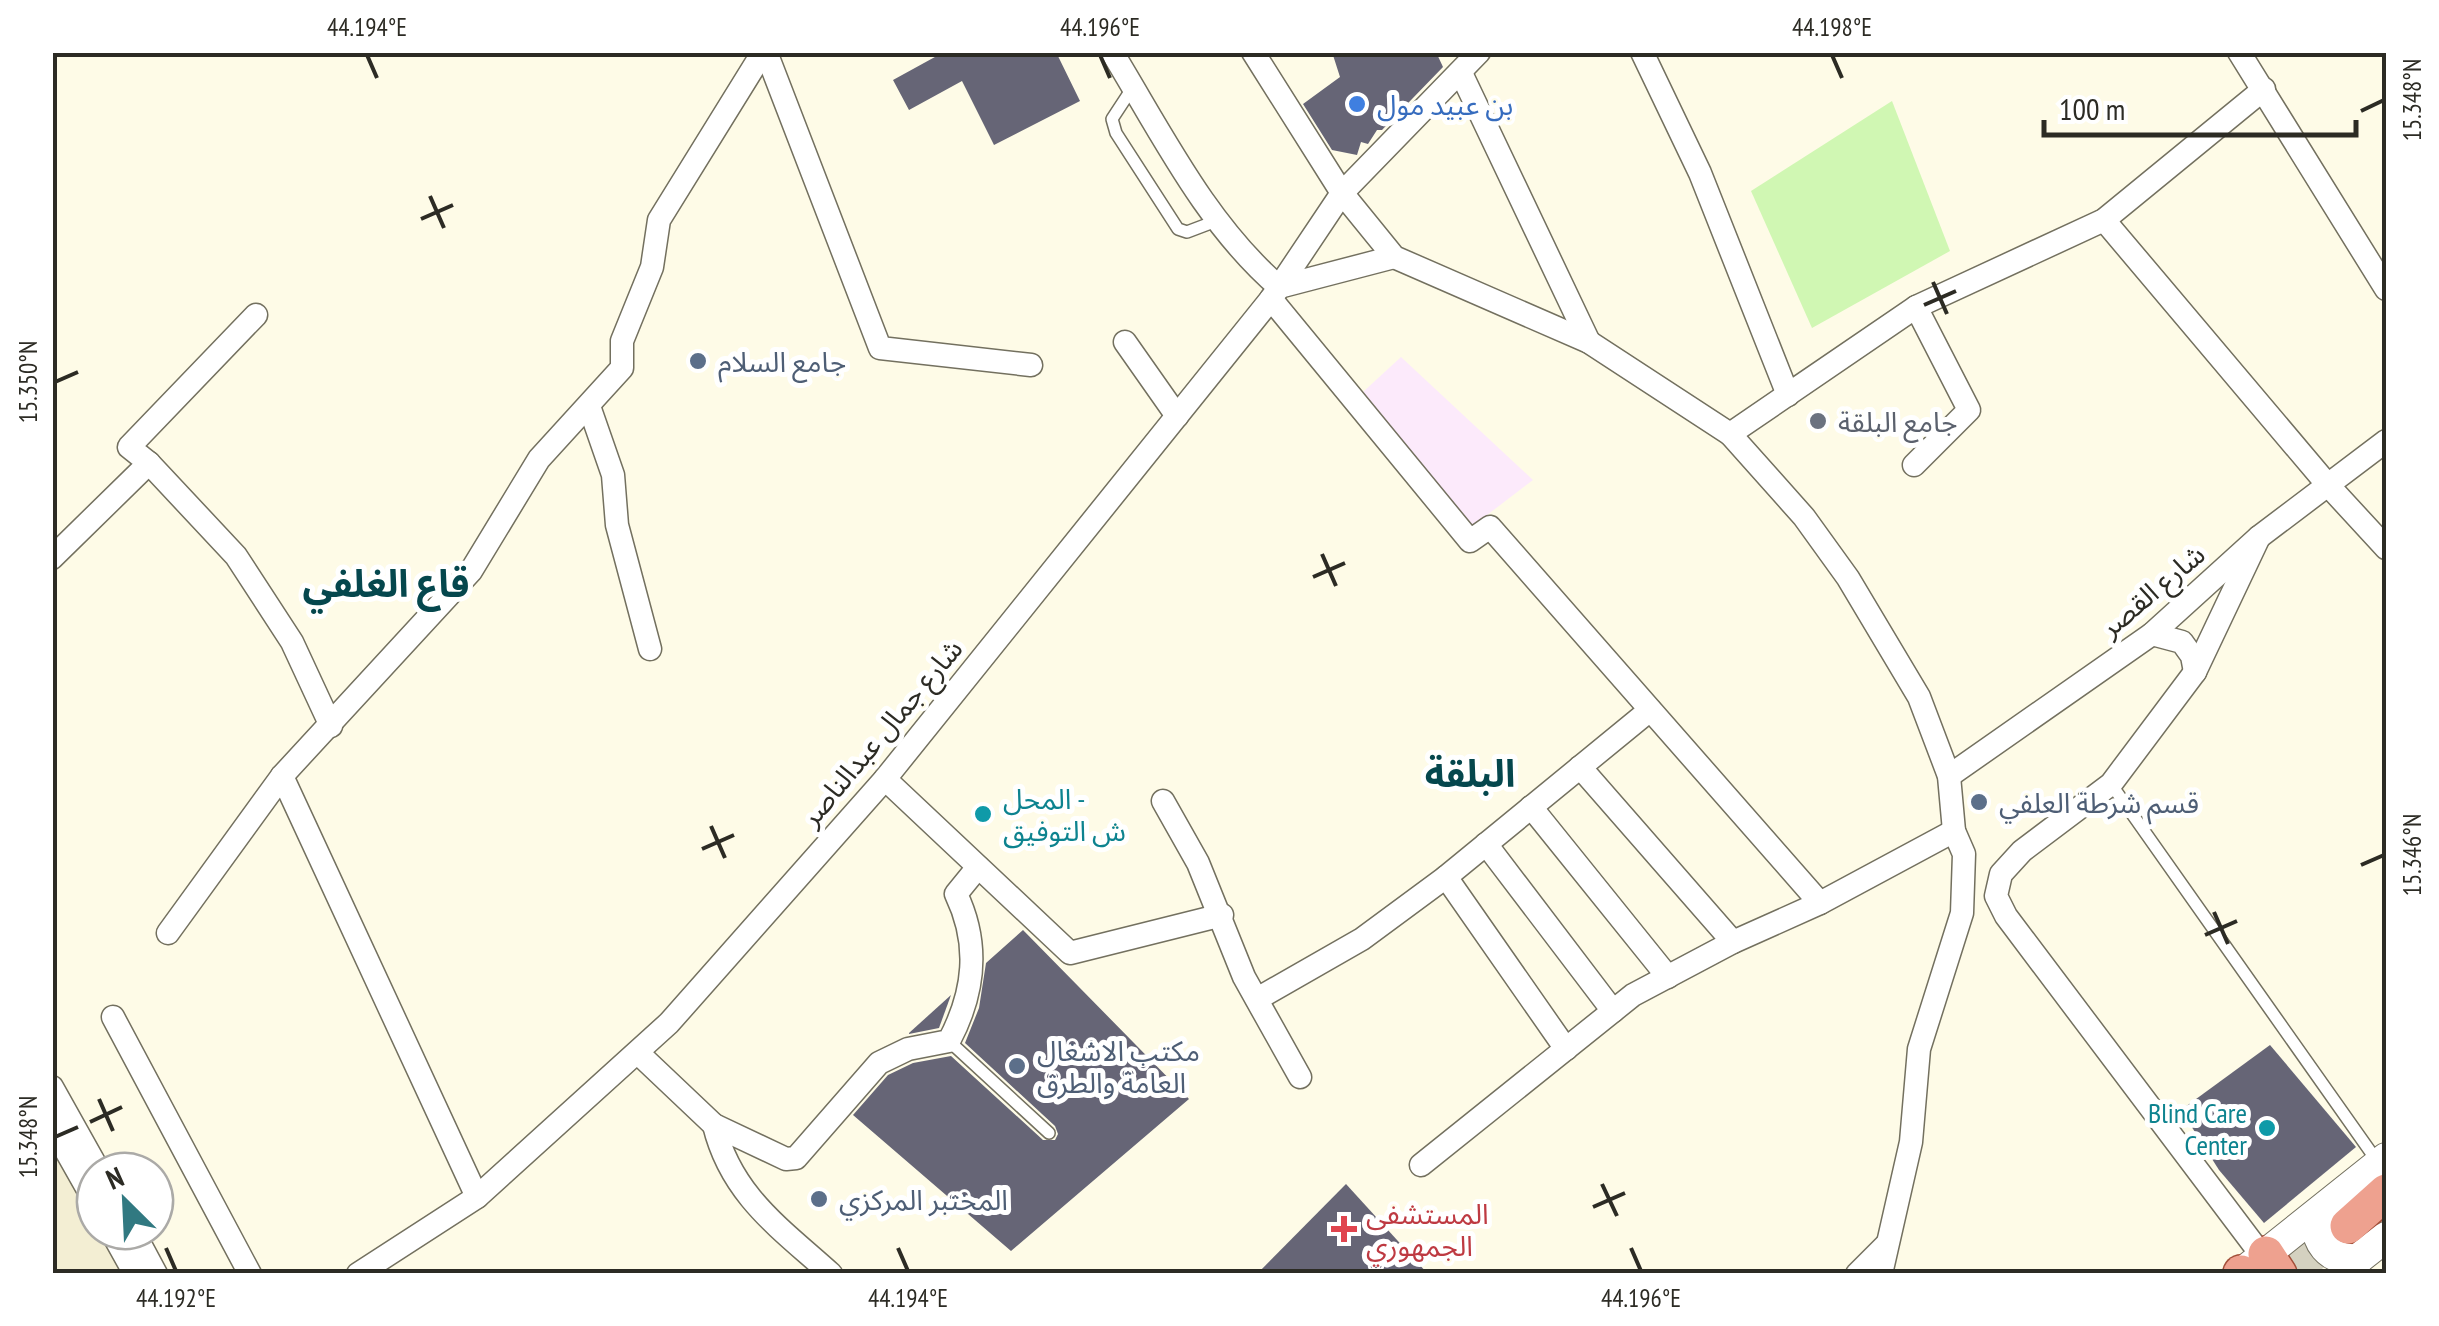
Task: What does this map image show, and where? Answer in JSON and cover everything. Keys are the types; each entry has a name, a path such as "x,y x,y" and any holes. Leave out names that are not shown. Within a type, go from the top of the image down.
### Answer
{"main road":[{"path":"2264,1266 2357,1238 2384,1171"}],"street":[{"path":"765,52 880,348 1031,365"},
{"path":"168,933 282,776 471,571 540,459 622,368 622,341 652,267 659,220 765,52"},
{"path":"1112,52 1216,221 1470,540 1490,527 1820,903"},
{"path":"1253,52 1342,193 1394,257 1588,342 1730,434 1804,517 1848,578 1918,697 1949,776 1954,832 1964,854 1962,914 1920,1049 1911,1142 1881,1274"},
{"name":"شارع جمال عبدالناصر","path":"358,1274 477,1198 669,1022 885,779 1275,292 1342,193 1479,52"},
{"path":"1642,52 1700,174 1788,395"},
{"path":"2239,52 2386,289"},
{"path":"1460,73 1588,342"},
{"path":"1730,434 1916,307 2104,220 2264,89"},
{"path":"2104,220 2327,484 2386,548"},
{"path":"1275,292 1394,257"},
{"path":"1914,464 1969,410 1916,307"},
{"path":"256,314 130,448 149,463 236,556 292,642 330,726"},
{"path":"1125,342 1177,416"},
{"path":"589,406 613,474 617,526 650,649"},
{"name":"شارع القصر","path":"1949,776 2152,634 2259,537 2386,441"},
{"path":"52,558 149,463"},
{"path":"2259,537 2196,672 2111,784 2022,851 2001,874 1996,896 2006,916 2264,1266"},
{"path":"2152,634 2182,642 2192,656 2196,672"},
{"path":"1256,999 1362,939 1446,878 1650,710"},
{"path":"1580,767 1734,942"},
{"path":"282,776 477,1198"},
{"path":"885,779 1070,953 1222,915"},
{"path":"1163,801 1198,863 1244,976 1300,1077"},
{"path":"1531,807 1668,977"},
{"path":"1421,1165 1632,996 1954,832"},
{"path":"1486,844 1614,1011"},
{"path":"1964,854 1982,862 2022,851"},
{"path":"638,1053 714,1125 786,1159 796,1158 879,1064 908,1049 949,1041 960,1020 972,979 968,918 956,894 978,867"},
{"path":"1446,878 1566,1049"},
{"path":"113,1017 250,1274"},
{"path":"52,1086 88,1151"},
{"path":"714,1125 730,1170 750,1200 831,1274"},
{"path":"52,1126 75,1167"},
{"path":"1857,1274 1887,1244"},
{"name":"شارع جمال عبدالناصر","path":"336,1274 400,1248"},
{"path":"123,1251 135,1274"},
{"path":"144,1251 156,1274"}],"lane":[{"path":"1134,87 1112,119 1116,133 1178,230 1188,232 1216,221"},
{"path":"2111,784 2384,1171"},
{"path":"949,1041 1050,1133"}],"shaded area":[{"path":"1401,357 1533,480 1470,528 1363,392"},
{"path":"52,1131 75,1171 75,1251 121,1251 134,1273 53,1273"}],"green space":[{"path":"1892,101 1950,251 1812,328 1751,191"}],"building":[{"path":"944,52 1056,52 1080,101 994,145 962,81 909,110 893,80"},
{"name":"بن عبيد مول","path":"1332,52 1436,52 1443,67 1382,130 1377,130 1368,144 1361,142 1357,155 1332,150 1303,104 1340,77"},
{"name":"مكتب الاشغال العامة والطرق","path":"1023,930 1189,1099 1011,1251 853,1115 888,1075 913,1063 951,1056 1043,1140 1055,1140 1055,1126 965,1043 979,1008 986,963"},
{"path":"951,995 939,1028 909,1034 909,1033"},
{"name":"Blind Care Center","path":"2270,1045 2356,1147 2264,1223 2219,1170 2181,1110"},
{"name":"المستشفى الجمهوري","path":"1346,1184 1428,1274 1257,1274"}],"tunnel":[{"path":"2287,1274 2347,1227"}],"place":[{"name":"بن عبيد مول","path":"1357,104"},
{"name":"جامع السلام","path":"698,361"},
{"name":"جامع البلقة","path":"1818,421"},
{"name":"قسم شرطة العلفي","path":"1979,802"},
{"name":"المحل - ش التوفيق","path":"983,814"},
{"name":"مكتب الاشغال العامة والطرق","path":"1017,1066"},
{"name":"Blind Care Center","path":"2267,1128"},
{"name":"المختبر المركزي","path":"819,1199"},
{"name":"المستشفى الجمهوري","path":"1344,1229"}],"district":[{"name":"قاع الغلفي","path":"386,582"},
{"name":"البلقة","path":"1470,772"}]}
